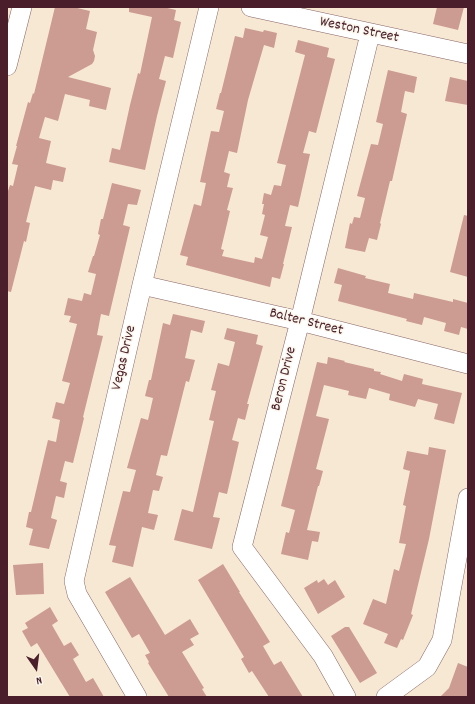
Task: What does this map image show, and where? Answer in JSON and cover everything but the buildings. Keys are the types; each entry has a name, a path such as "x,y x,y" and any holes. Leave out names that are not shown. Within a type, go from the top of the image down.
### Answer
{"street":[{"path":"7,66 22,7"},
{"name":"Vegas Drive","path":"137,697 77,594 74,581 142,285 209,7"},
{"name":"Weston Street","path":"251,7 468,54"},
{"name":"Beron Drive","path":"346,697 323,656 242,547 300,321 370,34"},
{"name":"Balter Street","path":"142,285 300,321 468,364"},
{"path":"386,697 427,667 442,640 468,498"}]}
